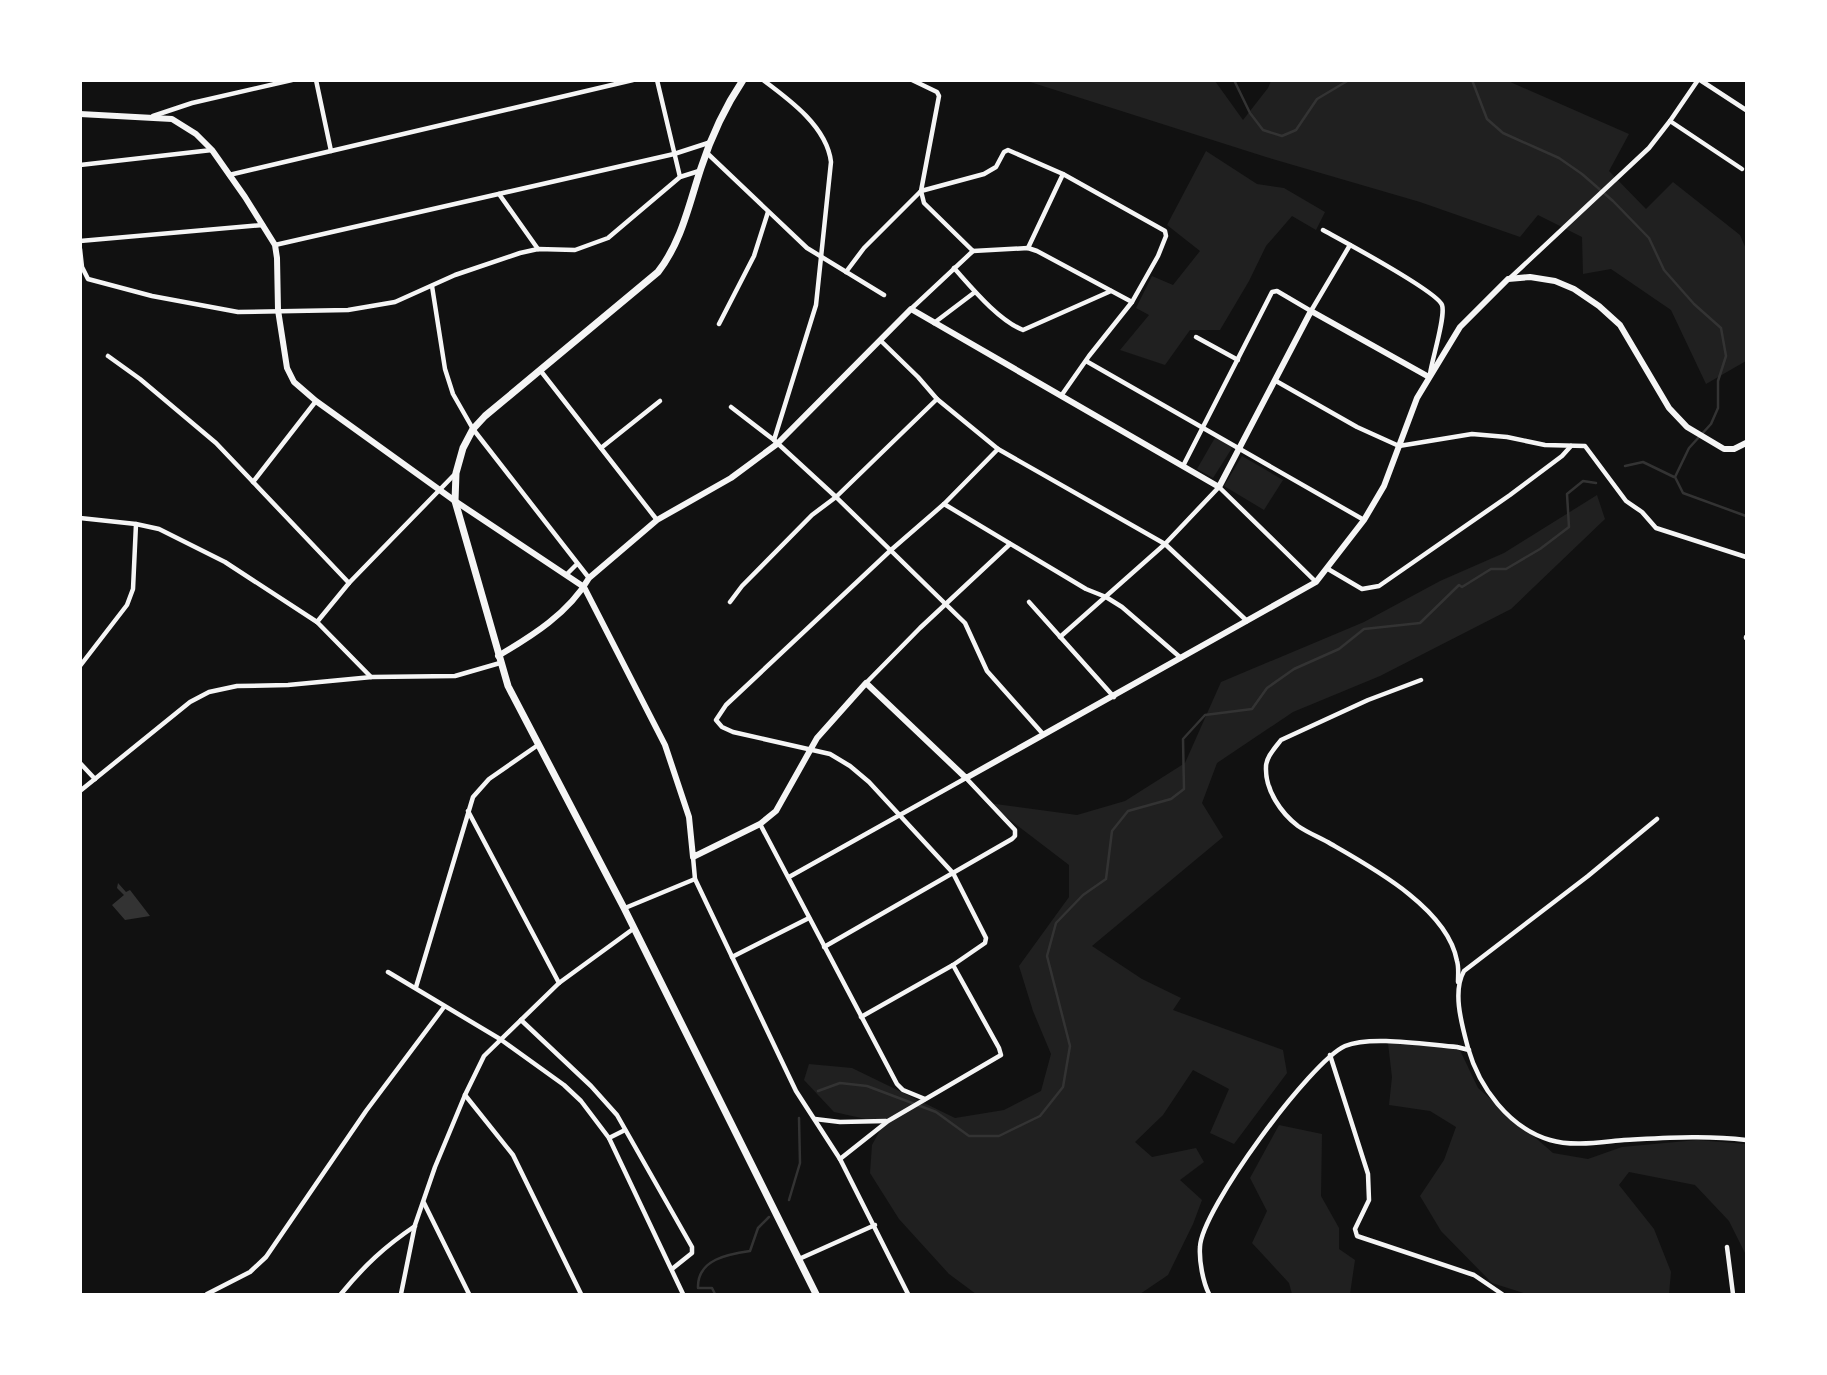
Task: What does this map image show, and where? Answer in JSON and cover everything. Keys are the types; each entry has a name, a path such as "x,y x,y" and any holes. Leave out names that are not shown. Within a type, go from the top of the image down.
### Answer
{"main road":[{"path":"743,80 725,110 706,153 681,234 658,272 485,416 473,429 463,448 456,473 455,501 508,686 624,908 816,1294"}],"street":[{"path":"153,116 192,103 292,80"},
{"path":"316,80 331,151"},
{"path":"229,175 633,80"},
{"path":"657,80 680,177"},
{"path":"764,80 809,120 829,148 831,162 816,305 776,442"},
{"path":"912,80 937,92 939,96 921,191 924,204 973,251"},
{"path":"789,877 899,813 1114,697 1316,582 1364,520 1387,479 1417,398 1465,320 1649,148 1699,80 1746,110"},
{"path":"80,114 172,119 185,126 212,150 275,245 278,310 289,374 293,382 441,488 455,501 584,587 665,744 689,817 695,879 785,1068 840,1159 908,1294"},
{"path":"1670,121 1742,169"},
{"path":"275,245 674,154 712,142"},
{"path":"80,165 212,150"},
{"path":"846,272 864,248 921,191 984,174 996,167 1004,152 1008,150 1063,174 1163,229 1166,236 1132,302 1060,397"},
{"path":"706,153 807,248 884,295"},
{"path":"80,249 85,275 93,281 152,296 238,312 374,307 395,302 455,275 520,253 538,249 575,250 608,238 680,177 700,170"},
{"path":"1028,248 1063,174"},
{"path":"499,194 538,249"},
{"path":"719,324 754,256 768,212"},
{"path":"80,241 264,225"},
{"path":"1323,230 1403,276 1442,304 1442,326 1433,352 1430,376"},
{"path":"1060,637 1165,544 1219,487 1311,311 1350,245"},
{"path":"80,791 190,702 209,692 237,686 288,685 372,677 455,676 499,660 539,631 584,587 589,578 657,520 731,478 776,442 973,251 1028,248 1069,266 1132,302"},
{"path":"954,268 975,292 1023,330 1112,291"},
{"path":"1508,279 1530,277 1555,281 1574,289 1599,306 1620,325 1669,408 1687,427 1728,450 1746,443"},
{"path":"432,286 448,383 473,429 589,578"},
{"path":"1183,467 1274,290 1430,376"},
{"path":"934,324 975,292"},
{"path":"911,309 1219,487 1316,582"},
{"path":"1196,337 1238,360"},
{"path":"880,340 937,399 998,449 1165,544 1248,622"},
{"path":"108,356 216,443 349,583"},
{"path":"1086,361 1364,520"},
{"path":"541,370 657,520"},
{"path":"1276,381 1357,427 1399,446 1472,434 1507,437 1545,445 1585,446 1626,501 1642,512 1657,528 1746,557"},
{"path":"730,602 742,586 812,515 836,497 937,399"},
{"path":"253,482 316,401"},
{"path":"601,447 660,401"},
{"path":"731,407 776,442 946,604 969,629 987,671 1044,735"},
{"path":"1328,569 1362,589 1379,586 1510,495 1562,456 1571,446"},
{"path":"861,1017 953,965 985,943 986,939 953,873 899,813 850,766 830,754 733,732 717,722 718,715 891,550 944,504 998,449"},
{"path":"317,622 349,583 456,473"},
{"path":"944,504 1086,589 1106,597 1181,658"},
{"path":"80,518 159,529 225,562 317,622 372,677"},
{"path":"80,666 127,605 133,589 136,524"},
{"path":"693,857 760,824 780,806 809,749 844,706 1010,544"},
{"path":"566,575 578,564"},
{"path":"1029,602 1114,697"},
{"path":"1421,680 1368,700 1281,740 1271,752 1266,766 1269,788 1281,810 1298,826 1390,879 1430,913 1452,946 1458,961 1463,1027 1479,1077 1498,1104 1528,1130 1551,1141 1578,1143 1688,1137 1746,1140"},
{"path":"824,947 1015,836 1015,830 966,778 866,683"},
{"path":"416,987 473,797 489,779 539,744"},
{"path":"80,763 95,779"},
{"path":"468,811 559,983"},
{"path":"1458,983 1464,971 1657,819"},
{"path":"760,824 897,1084 904,1090 925,1098"},
{"path":"624,908 695,879"},
{"path":"732,957 809,918"},
{"path":"401,1294 415,1225 435,1167 484,1056 559,983 633,929"},
{"path":"840,1159 888,1121 1001,1055 953,965"},
{"path":"388,972 500,1039 564,1085 581,1101 609,1138 683,1294"},
{"path":"207,1294 250,1272 266,1257 366,1111 444,1007"},
{"path":"521,1020 591,1086 617,1115 692,1247 692,1254 672,1269"},
{"path":"1209,1294 1199,1246 1205,1230 1247,1154 1321,1063 1346,1046 1364,1041 1469,1050"},
{"path":"1330,1055 1368,1174 1369,1200 1355,1229 1357,1236 1452,1266 1474,1275 1502,1294"},
{"path":"465,1095 513,1155 580,1294"},
{"path":"814,1119 840,1122 888,1121"},
{"path":"609,1138 625,1130"},
{"path":"424,1202 469,1294"},
{"path":"341,1294 367,1263 415,1225"},
{"path":"798,1260 874,1225"},
{"path":"1727,1247 1733,1294"}],"shaded area":[{"path":"1027,81 1215,81 1243,120 1271,81 1508,81 1629,134 1609,171 1646,209 1673,182 1740,235 1746,249 1746,361 1706,384 1671,310 1611,269 1583,274 1582,237 1538,215 1520,237 1420,202 1266,157"},
{"path":"1206,151 1257,184 1284,188 1325,212 1316,230 1292,216 1266,246 1220,330 1190,330 1165,365 1120,350 1149,315 1136,308 1152,276 1173,285 1200,251 1167,225"},
{"path":"1216,436 1232,448 1213,478 1197,469"},
{"path":"1242,456 1283,480 1264,510 1224,486"},
{"path":"1597,495 1605,519 1511,609 1380,676 1293,712 1217,763 1202,803 1223,837 1092,946 1142,979 1181,998 1173,1010 1283,1050 1287,1073 1234,1144 1210,1133 1229,1089 1193,1070 1163,1115 1135,1142 1152,1157 1196,1148 1204,1162 1180,1180 1202,1200 1168,1275 1140,1294 976,1294 949,1274 899,1219 870,1173 872,1145 884,1123 834,1112 804,1080 809,1064 852,1068 955,1118 1004,1110 1041,1091 1051,1054 1033,1011 1019,966 1069,897 1069,865 988,803 1077,815 1125,801 1185,763 1221,682 1364,622 1440,581 1504,553"},
{"path":"118,883 126,892 130,890 150,916 125,920 112,905 124,895 117,888"},
{"path":"1388,1043 1458,1046 1478,1088 1553,1153 1588,1159 1622,1147 1697,1140 1746,1144 1746,1255 1729,1221 1695,1185 1629,1172 1619,1185 1654,1229 1671,1272 1669,1294 1527,1294 1492,1283 1441,1231 1420,1196 1444,1160 1456,1127 1430,1111 1389,1105 1392,1077"},
{"path":"1279,1125 1322,1134 1321,1196 1339,1228 1339,1249 1355,1260 1350,1294 1292,1294 1289,1283 1252,1243 1267,1211 1250,1178"}],"waterway":[{"path":"1234,80 1250,113 1263,130 1282,136 1296,130 1317,99 1349,80"},
{"path":"1472,80 1487,119 1503,133 1559,158 1613,201 1649,238 1664,270 1694,304 1721,328 1726,356 1718,381 1718,408 1711,424 1689,448 1675,477 1683,493 1746,516"},
{"path":"1625,466 1643,462 1674,477"},
{"path":"818,1091 840,1083 867,1086 936,1112 969,1136 999,1136 1040,1116 1063,1087 1070,1046 1047,956 1056,923 1083,895 1106,879 1112,831 1128,811 1171,799 1184,789 1183,739 1205,715 1252,709 1267,688 1294,669 1339,649 1364,629 1420,623 1459,585 1462,587 1491,569 1506,569 1540,549 1569,527 1567,494 1583,481 1596,483"},
{"path":"789,1200 800,1163 799,1118"},
{"path":"715,1294 712,1288 698,1288 703,1270 708,1264 724,1256 750,1251 758,1228 769,1217"}]}
